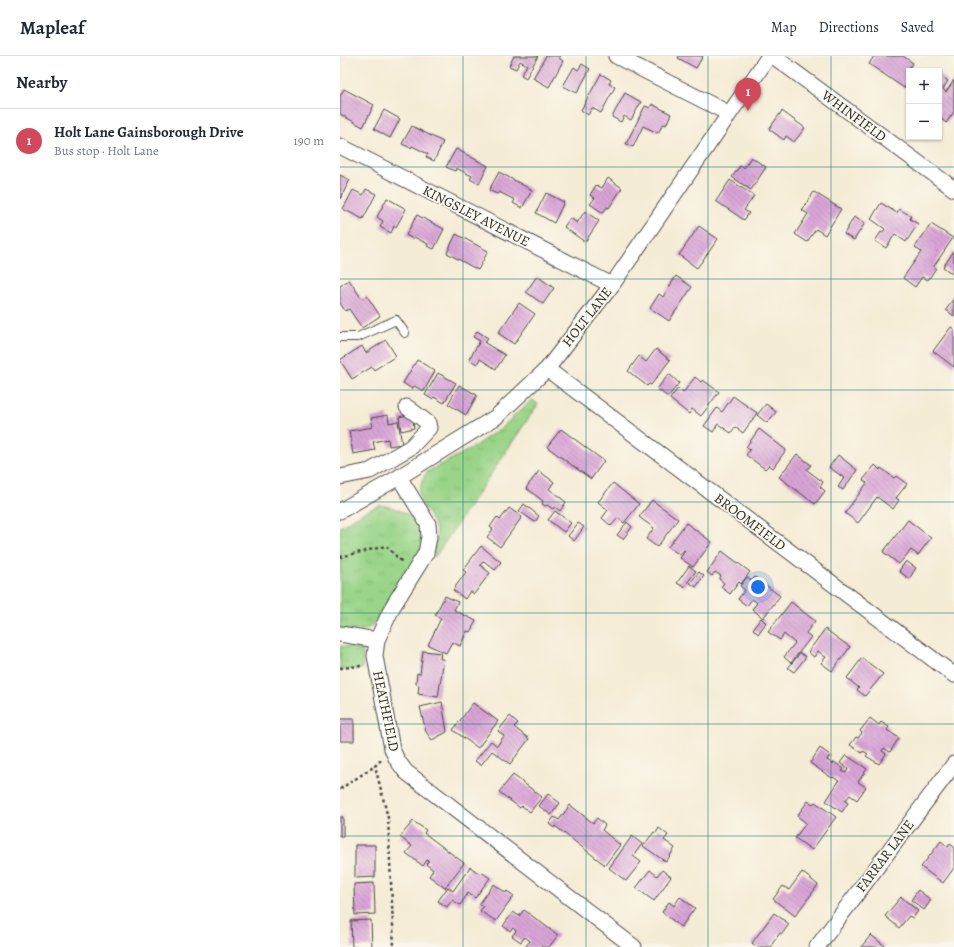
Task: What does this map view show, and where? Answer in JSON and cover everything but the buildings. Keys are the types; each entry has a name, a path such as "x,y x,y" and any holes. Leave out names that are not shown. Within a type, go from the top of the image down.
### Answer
{"street":[{"path":"616,56 728,113"},
{"name":"HOLT LANE","path":"340,511 400,477 496,417 547,370 612,285 728,113 769,56"},
{"name":"WHINFIELD","path":"773,56 954,189"},
{"name":"KINGSLEY AVENUE","path":"340,146 612,285"},
{"name":"BROOMFIELD","path":"547,370 954,674"},
{"path":"340,477 370,471 411,448 429,428 428,423 407,407"},
{"name":"HEATHFIELD","path":"400,477 428,524 429,537 426,553 393,606 378,640 375,656 392,749 397,760 406,772 634,947"},
{"path":"340,634 378,640"},
{"name":"FARRAR LANE","path":"817,947 954,764"}],"lane":[{"path":"340,337 358,337 396,320 405,333"}],"path":[{"path":"340,558 386,546 413,574"},
{"path":"340,668 376,665"},
{"path":"340,789 375,766 392,749"},
{"path":"375,766 388,818 394,947"}],"green space":[{"path":"532,400 538,404 435,557 433,555 437,533 435,526 421,502 419,492 427,472 469,450 501,428"},
{"path":"380,505 402,512 417,524 421,531 422,541 420,551 415,563 373,625 357,631 340,628 340,527 366,511"},
{"path":"340,646 363,649 362,669 340,670"}],"place":[{"name":"Holt Lane Gainsborough Drive","path":"748,111"}]}
